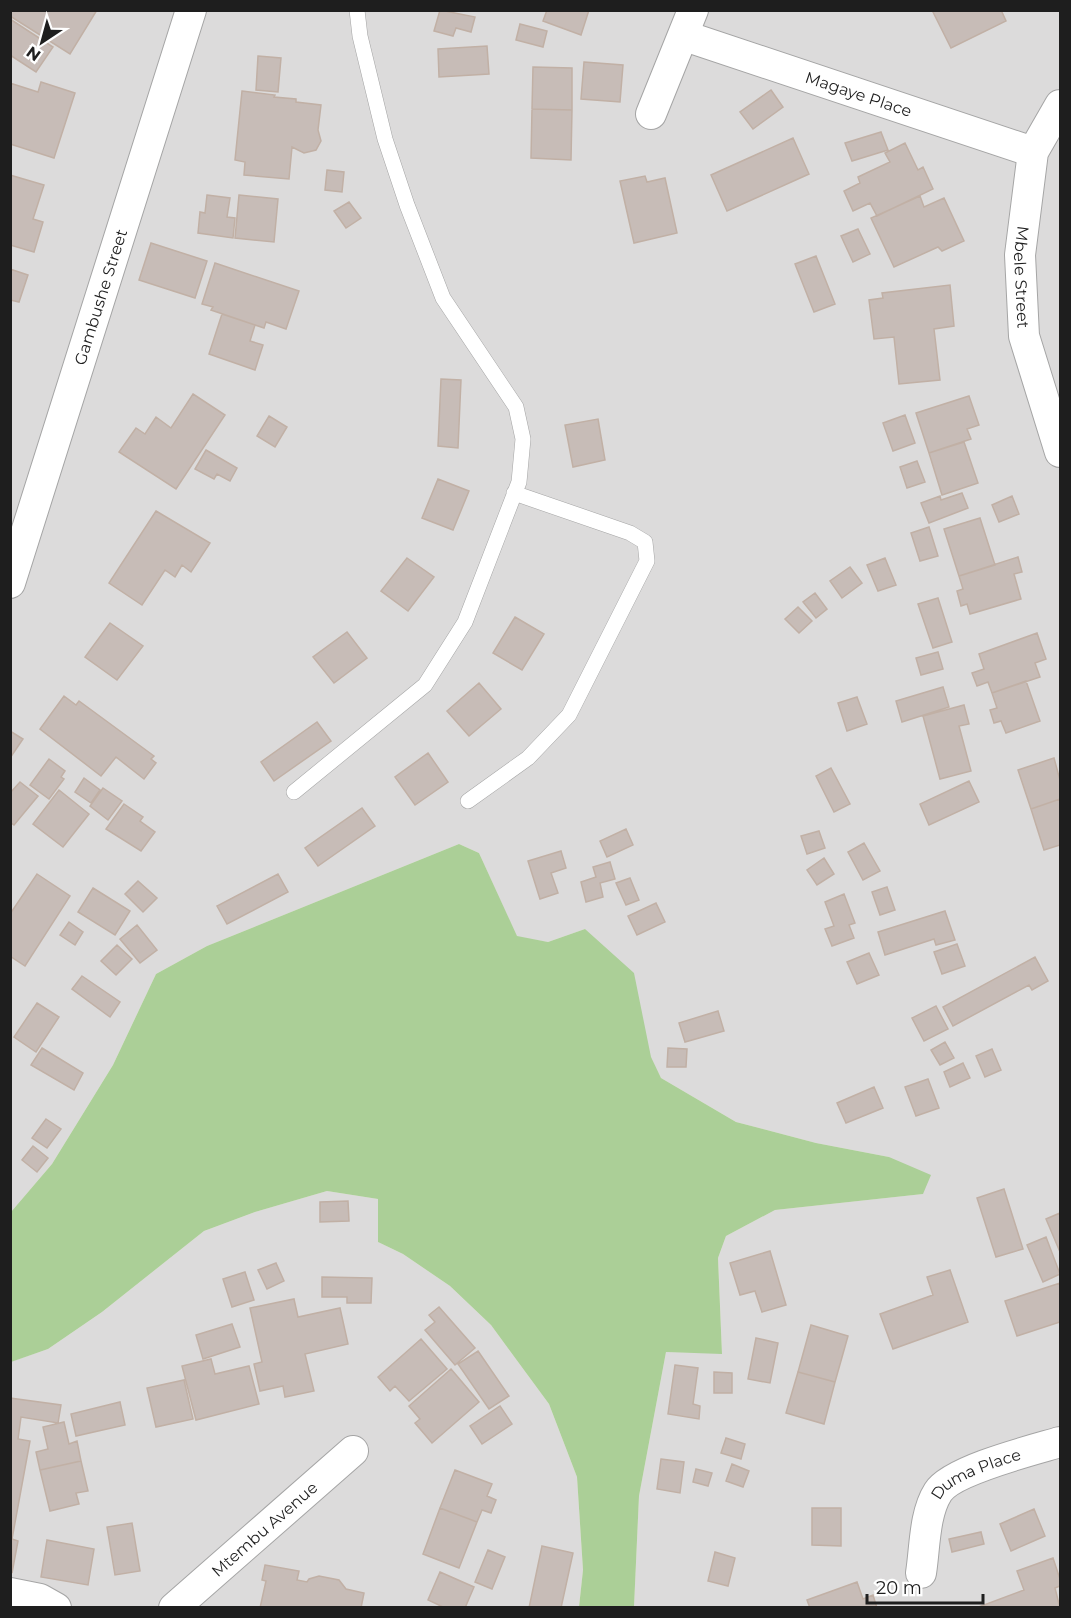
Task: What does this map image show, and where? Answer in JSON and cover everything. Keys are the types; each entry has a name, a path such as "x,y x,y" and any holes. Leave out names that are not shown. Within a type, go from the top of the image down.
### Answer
{"street":[{"name":"Gambushe Street","path":"10,583 88,345 191,10"},
{"name":"Magaye Place","path":"651,114 689,23 1034,152"},
{"name":"Mbele Street","path":"1060,105 1034,152 1022,221 1020,255 1024,336 1060,452"},
{"name":"Duma Place","path":"921,1573 933,1503 938,1492 947,1482 981,1467 1060,1442"},
{"name":"Mtembu Avenue","path":"174,1608 353,1451"},
{"path":"10,1593 40,1599 56,1608"}],"lane":[{"path":"294,792 425,685 465,622 519,482 523,439 516,407 443,298 407,205 385,139 360,36 357,10"},
{"path":"468,801 528,758 569,715 647,561 645,542 630,533 514,493"}],"shaded area":[{"path":"11,11 1060,11 1060,1607 634,1607 639,1496 666,1352 722,1353 718,1258 726,1236 775,1210 923,1194 889,1157 816,1143 736,1122 661,1078 585,929 548,942 517,937 479,853 459,844 207,946 156,974 113,1065 52,1164 11,1212"},
{"path":"327,1191 378,1199 378,1242 403,1254 450,1286 491,1325 549,1404 577,1477 583,1570 579,1607 11,1607 10,1362 48,1349 102,1312 204,1231 255,1212"}],"green space":[{"path":"459,844 479,853 517,936 548,942 585,929 634,973 651,1057 661,1078 736,1122 816,1143 889,1157 931,1175 923,1194 775,1210 726,1236 718,1258 722,1354 666,1352 639,1496 634,1607 579,1607 583,1570 577,1477 549,1404 491,1325 450,1286 403,1254 378,1242 378,1199 327,1191 255,1212 204,1231 102,1312 48,1349 11,1362 11,1212 52,1164 113,1065 156,974 207,946"}],"building":[{"path":"10,10 97,10 70,54 10,16"},
{"path":"440,10 475,17 471,32 456,28 453,36 434,31"},
{"path":"547,10 589,10 581,35 543,21"},
{"path":"932,10 1001,10 1006,21 951,48"},
{"path":"10,19 53,47 36,72 10,55"},
{"path":"520,24 547,31 543,47 516,40"},
{"path":"487,46 489,74 439,77 438,49"},
{"path":"258,56 281,58 278,92 256,90"},
{"path":"584,62 623,65 620,102 581,99"},
{"path":"533,67 572,68 572,110 532,109"},
{"path":"41,82 75,93 54,158 10,144 10,83 38,92"},
{"path":"771,90 783,107 753,129 740,112"},
{"path":"242,91 275,95 274,97 296,99 296,102 321,105 318,130 321,141 316,150 304,153 292,147 289,179 244,175 245,162 235,160"},
{"path":"532,109 572,110 571,160 531,158"},
{"path":"881,132 888,150 852,161 845,143"},
{"path":"793,138 809,174 727,211 711,175"},
{"path":"905,143 918,170 923,167 933,189 877,216 870,203 853,211 844,191 860,183 858,177 890,162 885,153"},
{"path":"327,170 344,172 342,192 325,190"},
{"path":"10,175 44,185 33,219 43,222 34,252 10,245"},
{"path":"645,176 647,182 665,178 677,233 634,243 620,181"},
{"path":"207,195 230,198 227,217 235,218 233,238 198,233 200,212 205,213"},
{"path":"239,195 278,199 274,242 235,238"},
{"path":"920,196 924,207 944,198 964,241 942,251 938,247 894,267 871,218"},
{"path":"349,202 361,218 346,228 334,211"},
{"path":"858,229 870,254 853,262 841,236"},
{"path":"151,243 207,261 195,298 139,280"},
{"path":"816,256 835,304 814,312 795,264"},
{"path":"215,263 299,291 286,329 266,322 264,328 211,310 213,307 202,304"},
{"path":"10,269 28,275 19,302 10,300"},
{"path":"950,285 954,326 934,329 940,380 899,384 894,337 874,339 869,300 883,298 882,293"},
{"path":"222,314 255,325 250,341 263,345 255,370 209,354"},
{"path":"441,379 461,380 458,448 438,446"},
{"path":"193,394 225,415 176,489 119,452 136,428 145,434 156,417 171,428"},
{"path":"969,396 979,425 967,429 971,439 929,453 916,413"},
{"path":"905,415 915,443 893,451 883,423"},
{"path":"269,416 287,427 275,447 257,436"},
{"path":"598,419 605,460 573,467 565,425"},
{"path":"964,442 978,483 942,495 929,453"},
{"path":"206,450 237,468 230,481 217,474 214,479 195,469"},
{"path":"917,461 925,482 907,488 900,467"},
{"path":"438,479 469,491 453,530 422,518"},
{"path":"962,493 968,508 929,523 921,503 940,496 941,500"},
{"path":"1012,496 1019,514 999,522 992,505"},
{"path":"156,511 210,543 191,572 182,565 175,577 165,570 142,605 109,583"},
{"path":"980,518 995,565 959,576 944,529"},
{"path":"929,527 938,556 920,561 911,533"},
{"path":"1018,557 1022,572 1014,574 1021,599 970,614 967,604 961,606 957,591 963,589 959,576"},
{"path":"407,558 434,577 408,611 381,591"},
{"path":"885,558 896,585 878,591 867,565"},
{"path":"850,567 862,583 842,598 830,581"},
{"path":"815,593 827,609 816,618 803,602"},
{"path":"938,598 952,642 933,648 918,604"},
{"path":"798,607 812,621 799,633 785,619"},
{"path":"515,617 544,634 522,670 493,653"},
{"path":"110,623 143,646 117,680 85,657"},
{"path":"347,632 367,658 334,683 313,657"},
{"path":"1037,633 1046,659 1035,663 1040,677 992,693 988,682 977,686 972,673 984,669 979,654"},
{"path":"938,652 943,669 921,675 916,658"},
{"path":"1026,681 1040,721 1006,733 1001,721 994,723 990,710 997,708 992,693"},
{"path":"479,683 501,709 469,736 447,711"},
{"path":"943,687 949,707 902,722 896,701"},
{"path":"64,696 76,705 79,701 154,756 151,759 156,763 144,779 116,757 101,776 40,729"},
{"path":"857,697 867,724 847,731 838,703"},
{"path":"964,705 969,724 959,726 971,771 940,779 923,716"},
{"path":"317,722 331,741 274,781 261,762"},
{"path":"10,731 23,739 10,758"},
{"path":"428,753 448,782 415,805 395,777"},
{"path":"1054,758 1060,780 1060,799 1031,809 1018,770"},
{"path":"49,759 65,771 61,777 64,779 49,799 30,785"},
{"path":"831,768 850,804 834,812 816,776"},
{"path":"84,778 100,790 91,803 75,792"},
{"path":"969,781 979,802 929,825 920,804"},
{"path":"20,782 38,796 14,825 10,822 10,793"},
{"path":"103,788 122,801 108,820 90,806"},
{"path":"59,790 89,814 63,847 33,824"},
{"path":"1060,799 1060,845 1044,850 1031,809"},
{"path":"124,804 143,817 140,821 155,832 141,851 106,829"},
{"path":"362,808 375,826 318,866 305,848"},
{"path":"626,829 633,845 607,857 600,841"},
{"path":"819,831 825,848 807,854 801,836"},
{"path":"864,843 880,871 863,880 848,852"},
{"path":"561,851 566,868 551,873 558,893 540,899 528,861"},
{"path":"824,858 834,874 817,885 807,870"},
{"path":"610,862 615,879 600,883 603,897 586,902 581,882 596,877 593,867"},
{"path":"37,874 70,896 25,966 10,956 10,914"},
{"path":"278,874 288,892 227,924 217,906"},
{"path":"630,878 639,900 626,905 616,883"},
{"path":"138,881 157,898 143,912 125,894"},
{"path":"887,887 895,910 880,915 872,892"},
{"path":"93,888 130,911 115,935 78,912"},
{"path":"844,894 855,923 849,925 854,938 832,946 825,929 834,926 825,902"},
{"path":"656,903 665,922 637,935 628,916"},
{"path":"945,911 955,940 936,945 934,939 885,955 878,932"},
{"path":"69,922 83,932 75,945 60,935"},
{"path":"137,925 157,950 140,963 120,939"},
{"path":"957,944 965,966 942,974 934,952"},
{"path":"117,945 132,959 116,975 101,961"},
{"path":"869,953 879,975 857,984 847,962"},
{"path":"1035,957 1048,981 1032,990 1029,985 953,1026 943,1007"},
{"path":"82,976 120,1002 110,1017 72,989"},
{"path":"37,1003 59,1017 36,1052 14,1037"},
{"path":"936,1006 948,1029 924,1041 912,1018"},
{"path":"718,1011 724,1031 685,1042 679,1023"},
{"path":"945,1042 954,1058 940,1065 931,1050"},
{"path":"42,1048 83,1073 74,1090 31,1065"},
{"path":"668,1048 687,1049 686,1067 667,1067"},
{"path":"992,1049 1001,1070 985,1077 976,1056"},
{"path":"963,1063 970,1078 950,1087 944,1072"},
{"path":"928,1079 939,1108 916,1116 905,1087"},
{"path":"874,1087 883,1108 846,1123 837,1103"},
{"path":"46,1119 61,1129 47,1148 32,1138"},
{"path":"33,1146 48,1158 37,1172 22,1160"},
{"path":"1004,1189 1023,1249 996,1257 977,1198"},
{"path":"348,1201 349,1221 320,1222 320,1202"},
{"path":"1060,1213 1060,1252 1046,1219"},
{"path":"1046,1237 1060,1274 1043,1282 1027,1245"},
{"path":"770,1251 786,1305 762,1312 755,1291 740,1295 730,1263"},
{"path":"276,1263 284,1281 267,1289 258,1270"},
{"path":"950,1270 968,1322 893,1349 880,1314 933,1295 927,1277"},
{"path":"245,1272 254,1300 232,1307 223,1279"},
{"path":"322,1277 372,1278 371,1303 347,1303 347,1297 322,1297"},
{"path":"1060,1283 1060,1322 1017,1336 1005,1301"},
{"path":"294,1299 298,1317 340,1308 348,1344 305,1354 314,1391 285,1397 283,1386 260,1391 254,1364 262,1362 250,1308"},
{"path":"439,1307 475,1348 455,1365 425,1330 435,1322 429,1315"},
{"path":"232,1324 240,1347 203,1359 196,1335"},
{"path":"811,1325 848,1336 835,1382 798,1372"},
{"path":"756,1338 778,1343 770,1383 748,1379"},
{"path":"421,1339 447,1369 409,1401 395,1386 390,1391 378,1377"},
{"path":"478,1351 509,1396 489,1409 458,1364"},
{"path":"211,1359 215,1374 249,1366 259,1404 196,1420 182,1366"},
{"path":"675,1365 698,1368 693,1404 700,1406 699,1419 668,1414"},
{"path":"451,1369 479,1402 432,1443 415,1423 420,1419 409,1406"},
{"path":"714,1372 732,1373 732,1393 714,1393"},
{"path":"798,1372 835,1382 824,1424 786,1413"},
{"path":"184,1380 193,1419 156,1427 147,1388"},
{"path":"10,1398 61,1405 58,1423 21,1417 18,1439 30,1441 12,1539 18,1541 12,1573"},
{"path":"120,1402 125,1425 76,1436 71,1414"},
{"path":"500,1406 512,1424 482,1444 470,1426"},
{"path":"64,1422 69,1444 77,1441 81,1461 40,1470 36,1452 48,1449 43,1427"},
{"path":"726,1438 745,1444 741,1459 721,1453"},
{"path":"661,1459 684,1462 680,1493 657,1489"},
{"path":"81,1461 88,1491 76,1493 79,1504 50,1511 40,1470"},
{"path":"732,1464 749,1471 743,1487 726,1481"},
{"path":"696,1469 712,1473 708,1486 693,1482"},
{"path":"455,1470 492,1484 487,1496 496,1500 491,1513 482,1510 477,1522 440,1508"},
{"path":"440,1508 477,1522 459,1568 423,1554"},
{"path":"812,1508 841,1508 841,1546 812,1545"},
{"path":"1034,1509 1045,1536 1011,1551 1000,1524"},
{"path":"132,1523 140,1571 115,1575 107,1527"},
{"path":"981,1532 984,1544 952,1552 949,1539"},
{"path":"47,1540 94,1549 88,1585 41,1577"},
{"path":"542,1546 573,1553 561,1608 529,1608"},
{"path":"488,1550 505,1557 492,1589 475,1582"},
{"path":"715,1552 735,1558 728,1586 708,1581"},
{"path":"1053,1558 1060,1579 1060,1586 1055,1588 1060,1608 976,1608 1024,1590 1017,1571"},
{"path":"265,1565 299,1571 297,1580 307,1582 319,1576 339,1580 346,1589 364,1593 361,1608 260,1608 266,1581 262,1580"},
{"path":"440,1572 474,1587 465,1608 445,1608 428,1600"},
{"path":"857,1582 863,1599 873,1595 877,1608 810,1608 807,1600"}]}
